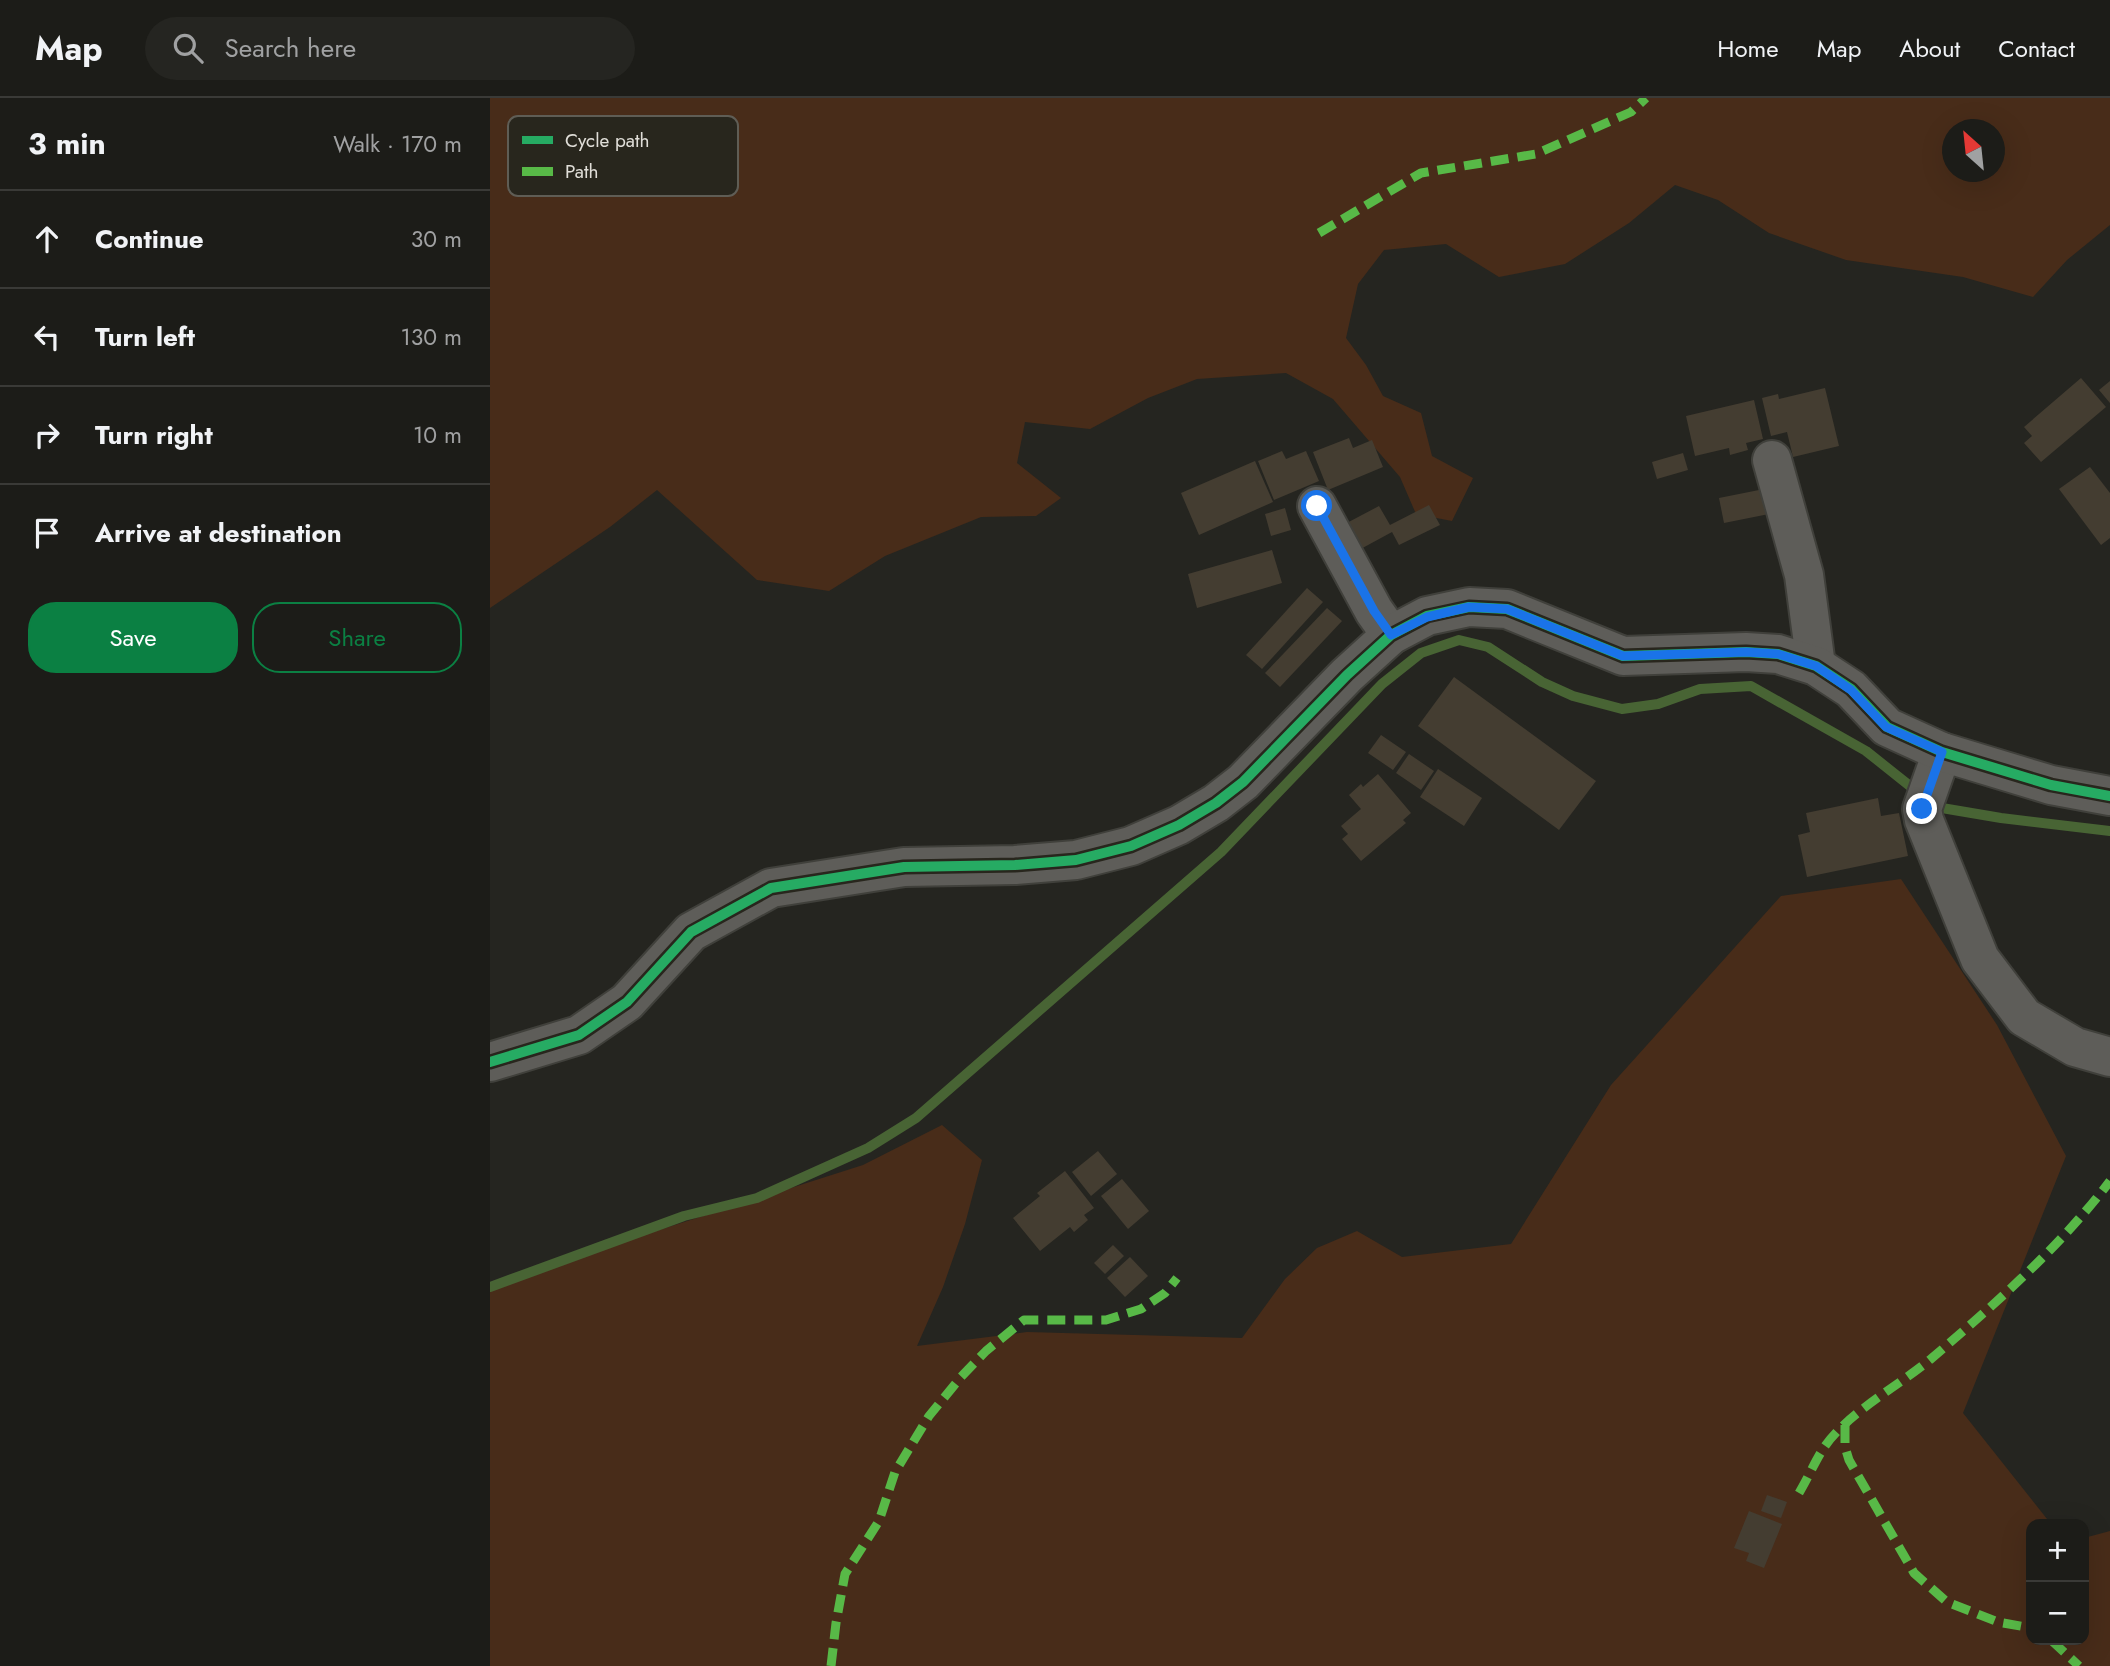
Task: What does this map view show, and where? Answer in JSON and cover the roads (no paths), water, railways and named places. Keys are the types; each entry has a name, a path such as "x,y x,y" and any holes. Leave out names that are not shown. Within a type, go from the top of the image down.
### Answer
{"street":[{"path":"1772,460 1804,575 1816,666"},
{"path":"1317,506 1374,611 1391,635"},
{"path":"490,1062 579,1035 627,1002 691,932 771,888 904,867 1076,860 1131,846 1179,825 1244,782 1347,676 1391,635 1427,617 1469,607 1507,609 1623,656 1746,652 1778,654 1816,666 1851,690 1886,727 1939,762 2110,796"},
{"path":"1939,762 1922,809 1924,820 1980,959 2024,1017 2075,1047 2110,1057"}],"waterway":[{"path":"490,1287 684,1216 757,1198 868,1148 916,1118 1221,852 1382,684 1421,653 1459,640 1488,647 1542,682 1573,696 1622,709 1658,704 1700,689 1751,686 1866,751 1920,794"},
{"path":"1932,803 1936,807 2001,818 2110,831"}]}
